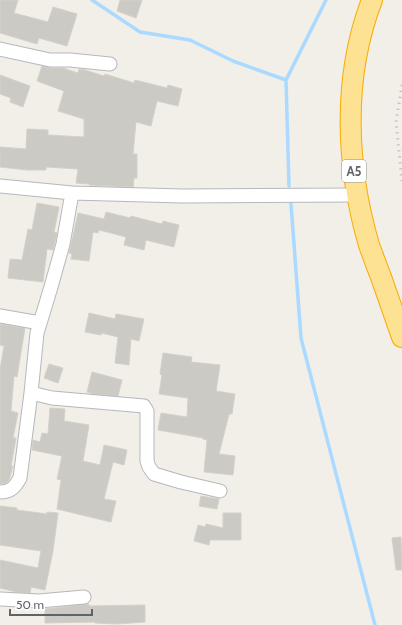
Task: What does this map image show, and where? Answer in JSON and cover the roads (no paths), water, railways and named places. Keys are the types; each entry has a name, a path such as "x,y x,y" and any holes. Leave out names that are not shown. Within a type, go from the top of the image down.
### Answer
{"highway":[{"name":"A5","path":"372,0 367,11 355,58 350,106 351,151 357,195 370,246 402,337"}],"street":[{"path":"0,49 50,60 70,60 110,64"},
{"path":"0,186 72,193 182,196 357,195"},
{"path":"0,492 5,492 16,486 20,478 32,393 37,333 62,244 72,193"},
{"path":"0,316 40,323"},
{"path":"32,393 52,398 144,406 147,411 147,461 154,474 220,491"},
{"path":"0,599 39,601 84,597"}],"waterway":[{"path":"92,0 140,32 190,40 233,61 286,80"},
{"path":"289,186 286,80 326,0"},
{"path":"291,204 301,338 375,625"}],"railway":[{"path":"402,85 396,122 402,181"}]}
